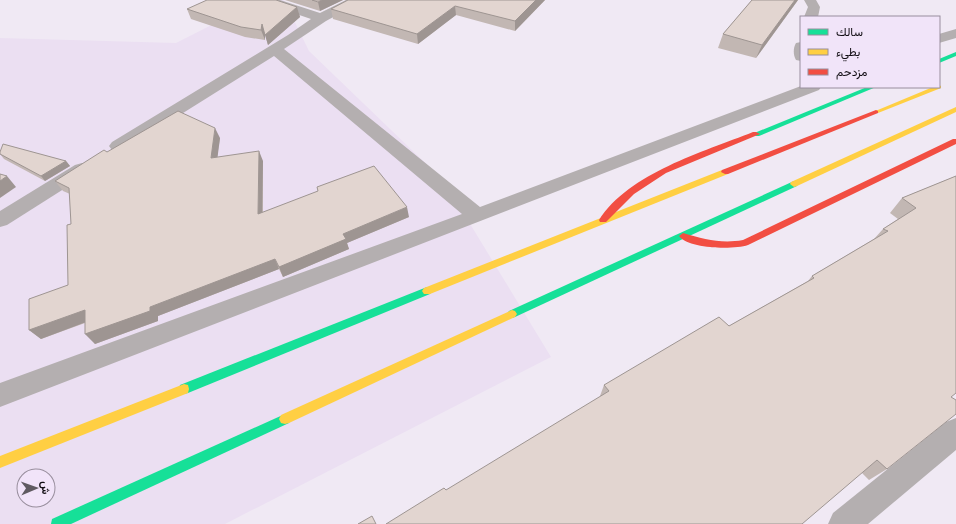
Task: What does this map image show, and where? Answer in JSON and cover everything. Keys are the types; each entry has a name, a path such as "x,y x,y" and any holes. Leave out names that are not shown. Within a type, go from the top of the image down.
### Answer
{"main road":[{"path":"940,61 956,54"},
{"path":"940,87 950,82"},
{"path":"601,223 613,206 628,193 663,170 870,88"},
{"path":"0,462 938,88"},
{"path":"57,524 956,109"},
{"path":"683,236 708,245 734,246 745,243 956,141"}],"street":[{"path":"268,0 321,18"},
{"path":"0,220 275,49 321,18 355,0"},
{"path":"810,0 814,7 811,16"},
{"path":"940,39 956,32"},
{"path":"275,49 477,216"},
{"path":"0,395 477,216 809,88"},
{"path":"844,524 956,432"}],"shaded area":[{"path":"261,0 284,0 309,51 444,181 551,357 225,524 0,524 0,38 176,43"}],"building":[{"path":"207,0 276,0 297,7 265,35 262,24 261,30 241,27 187,9"},
{"path":"348,0 536,0 515,21 455,6 417,34 331,9"},
{"path":"752,0 795,0 762,45 723,34"},
{"path":"178,111 215,128 211,158 259,151 258,214 318,191 317,187 374,166 407,207 343,234 346,239 279,267 275,259 150,307 150,311 85,334 85,310 29,330 29,299 68,285 67,225 71,224 69,188 55,181 104,150 107,152"},
{"path":"3,144 66,161 41,176 0,154"},
{"path":"0,174 7,176 0,181"},
{"path":"956,176 956,393 951,397 956,400 956,414 887,469 877,460 802,524 386,524 444,488 446,490 609,391 604,385 719,317 729,326 814,278 812,276 888,231 883,229 916,208 902,198"},
{"path":"372,516 376,524 358,524"}],"traffic: fast":[{"path":"940,61 956,54"},
{"path":"756,134 871,88"},
{"path":"512,314 794,184"},
{"path":"184,389 427,291"},
{"path":"57,524 285,419"}],"traffic: slow":[{"path":"876,112 936,88"},
{"path":"794,184 956,109"},
{"path":"427,291 725,172"},
{"path":"285,419 512,314"},
{"path":"0,462 184,389"}],"traffic: jam":[{"path":"725,172 876,112"},
{"path":"603,220 616,205 631,192 663,171 756,134"},
{"path":"683,236 698,242 714,245 737,245 745,243 956,141"}]}
